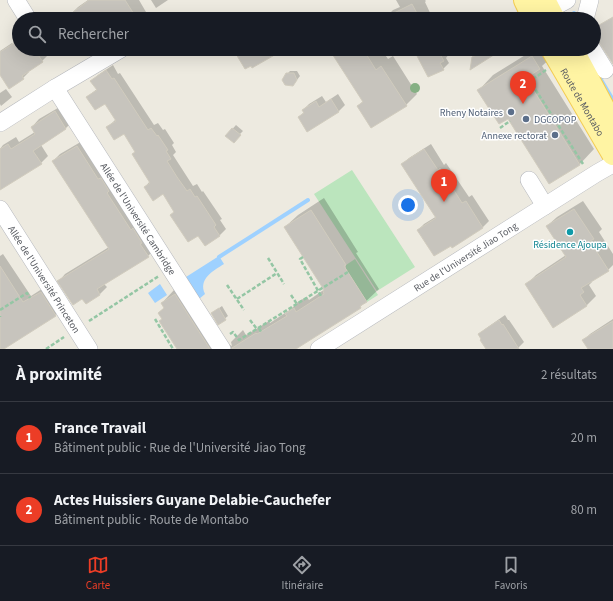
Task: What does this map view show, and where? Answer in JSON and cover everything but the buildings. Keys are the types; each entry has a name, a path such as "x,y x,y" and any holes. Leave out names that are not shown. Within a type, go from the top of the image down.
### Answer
{"main road":[{"name":"Route de Montabo","path":"576,56 613,125"},
{"name":"Route de Montabo","path":"550,59 613,154"}],"street":[{"path":"16,0 24,12"},
{"path":"587,12 590,0"},
{"path":"0,123 109,56"},
{"path":"596,56 605,70"},
{"name":"Allée de l'Université Cambridge","path":"55,88 220,346"},
{"name":"Rue de l'Université Jiao Tong","path":"318,349 613,164"},
{"path":"529,180 545,206"},
{"name":"Allée de l'Université Princeton","path":"0,209 89,349"}],"path":[{"path":"550,59 530,81 580,160"},
{"path":"500,128 510,121"},
{"path":"303,257 300,259 322,296"},
{"path":"268,258 284,284"},
{"path":"46,349 171,268"},
{"path":"220,346 233,332 239,340 348,272"},
{"path":"237,299 277,273"},
{"path":"227,285 244,310"},
{"path":"0,310 27,293 30,298"},
{"path":"291,295 297,304"},
{"path":"155,319 173,349"},
{"path":"250,320 262,332"}],"green space":[{"path":"352,170 415,267 377,291 314,194"},
{"path":"355,259 378,295 367,302 346,269 346,265"}],"water":[{"path":"219,256 224,264 211,273 205,280 203,289 205,294 199,299 186,277"},
{"path":"160,284 167,295 155,303 148,293"}],"waterway":[{"path":"600,78 613,100"},
{"path":"219,257 308,200"}],"place":[{"name":"Actes Huissiers Guyane Delabie-Cauchefer","path":"523,104"},
{"name":"Rheny Notaires","path":"511,112"},
{"name":"DGCOPOP","path":"526,119"},
{"name":"Annexe rectorat","path":"555,135"},
{"name":"France Travail","path":"444,202"},
{"name":"Résidence Ajoupa","path":"570,232"}]}
